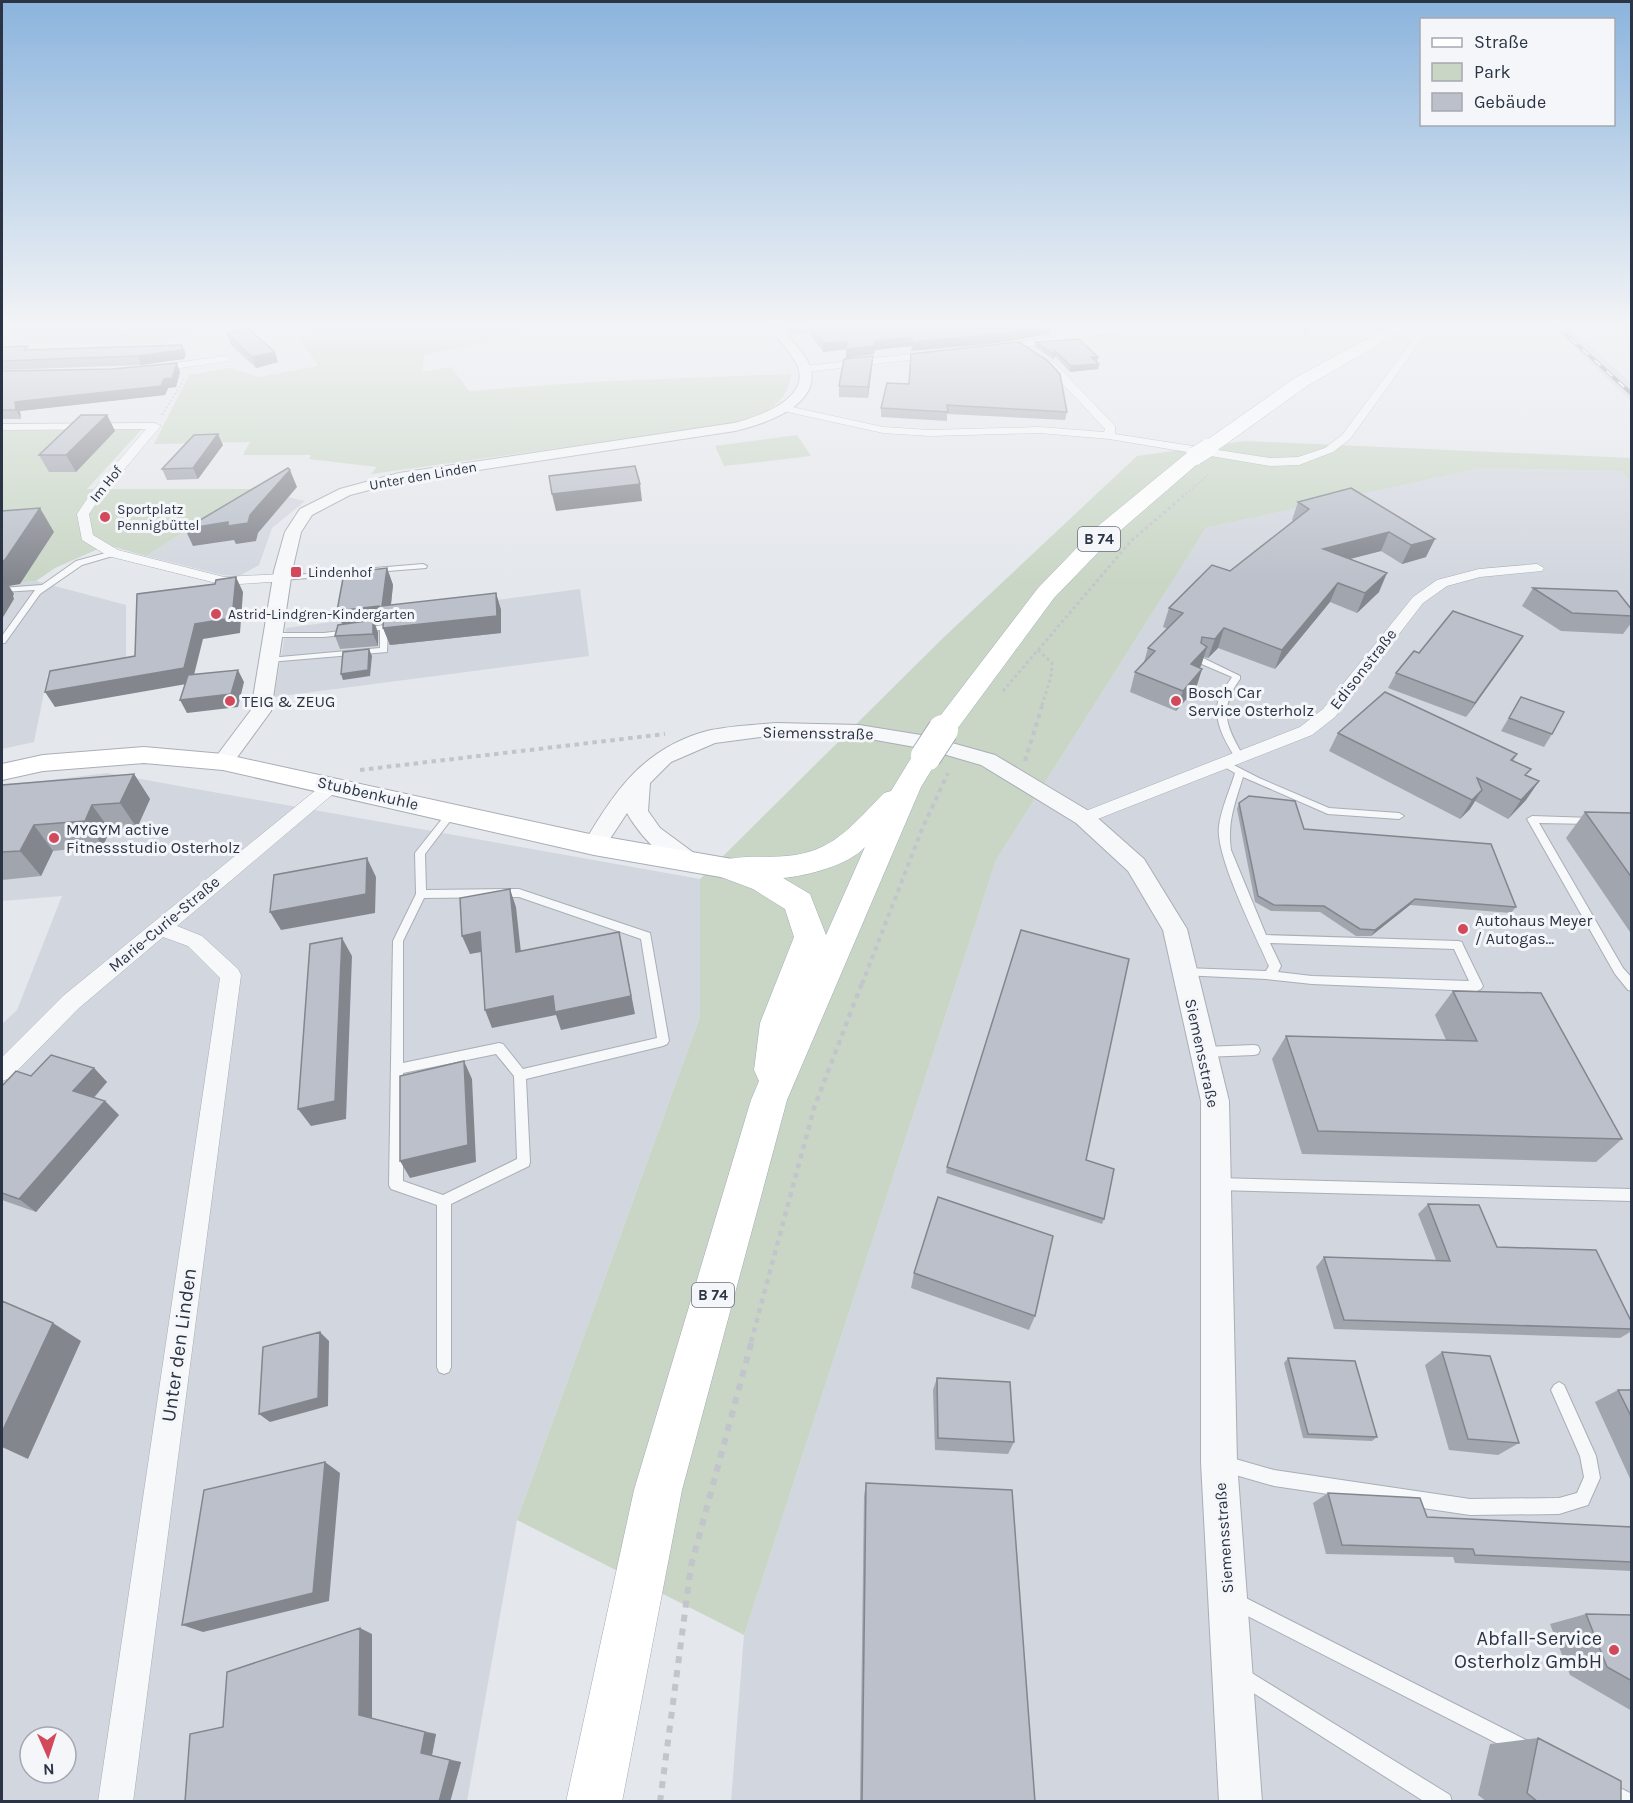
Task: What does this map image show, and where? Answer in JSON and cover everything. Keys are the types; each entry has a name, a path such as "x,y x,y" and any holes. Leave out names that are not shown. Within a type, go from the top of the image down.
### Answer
{"main road":[{"name":"B 74","path":"594,1802 658,1490 769,1100 907,787 943,730 1046,593 1106,531 1202,452 1258,412"},
{"name":"Stubbenkuhle","path":"2,772 43,763 144,755 223,762 594,845 732,869"},
{"name":"B 74","path":"732,869 798,866 846,849 907,787"},
{"name":"B 74","path":"732,869 764,880 799,902 810,937 777,1023 769,1100"}],"street":[{"name":"Unter den Linden","path":"223,762 261,711 282,578 293,532 306,512 345,492 399,478 735,428 761,420 775,412"},
{"path":"802,412 883,430 930,434 1040,430 1109,436 1270,462 1299,461 1329,450 1346,437 1364,412"},
{"path":"1096,412 1111,428 1109,436"},
{"path":"2,427 155,426"},
{"name":"Im Hof","path":"155,426 95,496 83,514 87,537 113,553 224,581 282,578"},
{"name":"Edisonstraße","path":"1084,818 1234,764 1306,731 1329,713 1418,600 1442,583 1479,573 1537,568"},
{"name":"Siemensstraße","path":"594,845 614,816 626,793 664,757 711,737 776,729 859,731 927,743 988,760 1084,818 1136,865 1175,929 1215,1101 1219,1462 1241,1802"},
{"path":"639,779 637,813 652,834 690,862"},
{"name":"Marie-Curie-Straße","path":"2,1071 71,1002 333,785"},
{"name":"Unter den Linden","path":"115,1802 231,975 195,941 159,927"}],"lane":[{"path":"2,641 37,591 80,563 113,553"},
{"path":"282,578 423,566"},
{"path":"2,590 44,587"},
{"path":"269,660 384,650 384,627 324,635 274,635"},
{"path":"1200,660 1236,676 1227,688 1222,704 1225,735 1234,764 1224,837 1245,899 1275,966 1271,974 1266,975"},
{"path":"1234,764 1328,811 1399,816"},
{"path":"397,1069 499,1048 520,1075 524,1162 444,1201 396,1185 398,941 421,894 420,853 452,812"},
{"path":"1598,821 1532,819 1619,971 1632,987"},
{"path":"421,894 519,893 646,936 663,1041 520,1075"},
{"path":"1185,972 1266,975 1323,981 1477,986 1458,945 1263,939"},
{"path":"1204,1052 1254,1050"},
{"path":"1216,1184 1632,1196"},
{"path":"444,1201 444,1367"},
{"path":"1219,1462 1274,1478 1470,1507 1559,1506 1582,1499 1592,1478 1588,1455 1559,1390"},
{"path":"1227,1596 1543,1758"},
{"path":"1232,1669 1443,1802"},
{"path":"1596,1785 1628,1802"}],"path":[{"path":"155,426 164,412"},
{"path":"999,695 1132,540 1228,457"},
{"path":"1019,778 1051,677 1052,663 1038,650"},
{"path":"333,785 350,771 667,734 711,737"},
{"path":"660,1802 691,1566 814,1108 922,829 952,765"}],"shaded area":[{"path":"1481,468 1621,471 1632,481 1631,1801 731,1802 744,1635 996,860 1206,528"},
{"path":"253,489 305,501 272,528 259,565 239,576 222,575 146,556"},
{"path":"36,581 126,605 126,657 48,673 34,742 2,749 2,584"},
{"path":"580,589 589,656 274,697 286,628"},
{"path":"107,773 700,879 700,1017 517,1520 467,1801 2,1801 2,1024 17,1010 62,896 2,901 2,786"}],"green space":[{"path":"170,412 763,412 724,425 371,474 377,467 309,459 311,455 243,455 250,442 154,444"},
{"name":"Sportplatz Pennigbüttel","path":"142,429 87,489 253,489 146,556 107,545 55,568 36,581 2,584 2,430"},
{"path":"797,435 811,456 724,466 715,446"},
{"path":"1245,441 1631,458 1631,481 1621,471 1481,468 1206,528 996,860 744,1635 517,1520 700,1017 700,879 943,638 1137,456"}],"building":[{"path":"81,415 107,415 66,455 39,455"},
{"path":"218,434 193,468 162,469 194,435"},
{"path":"635,466 640,484 552,494 549,476"},
{"path":"288,468 290,470 250,515 248,523 228,526 228,522 185,529"},
{"path":"1351,488 1435,539 1411,545 1389,532 1323,549 1387,573 1365,593 1338,583 1282,650 1224,628 1215,639 1202,637 1201,643 1207,647 1191,664 1202,669 1183,691 1135,672 1155,651 1148,648 1183,613 1169,608 1212,565 1230,571 1309,509 1298,502"},
{"path":"40,508 5,560 2,561 2,511"},
{"path":"387,568 382,606 496,593 497,616 383,628 384,610 379,606 337,611 344,573"},
{"path":"236,577 232,618 195,624 184,668 45,692 50,671 135,656 137,594 215,584 216,580"},
{"path":"1533,588 1617,591 1632,610 1632,616 1572,613"},
{"path":"1453,611 1523,636 1475,703 1396,673 1414,651 1419,653"},
{"path":"373,620 373,634 335,636 338,625"},
{"path":"369,649 368,670 341,674 343,652"},
{"path":"238,670 231,694 180,700 188,675"},
{"path":"1385,692 1517,754 1511,760 1531,769 1525,775 1539,781 1521,800 1477,778 1482,790 1472,800 1338,733"},
{"path":"1521,697 1564,712 1552,734 1509,718"},
{"path":"134,774 120,803 92,805 85,821 34,825 20,851 2,852 2,785"},
{"path":"1249,796 1295,801 1304,829 1491,844 1516,907 1415,899 1375,930 1360,929 1324,906 1274,905 1258,896 1239,803"},
{"path":"1585,812 1632,813 1632,878"},
{"path":"367,858 366,894 270,912 274,875"},
{"path":"510,889 516,952 619,932 631,996 555,1012 553,996 485,1010 480,932 462,936 460,898"},
{"path":"1021,930 1129,959 1086,1160 1114,1169 1104,1219 947,1167"},
{"path":"342,938 335,1101 298,1109 310,944"},
{"path":"1453,991 1541,993 1622,1139 1318,1131 1286,1036 1477,1041"},
{"path":"51,1055 94,1068 73,1091 105,1101 19,1199 2,1193 2,1086 16,1071 31,1076"},
{"path":"464,1061 468,1145 400,1161 400,1076"},
{"path":"938,1197 1053,1236 1035,1316 914,1273"},
{"path":"1428,1204 1479,1205 1497,1247 1596,1250 1632,1323 1632,1329 1344,1320 1324,1257 1450,1261"},
{"path":"2,1301 53,1323 2,1432"},
{"path":"320,1332 318,1398 259,1414 263,1347"},
{"path":"1442,1352 1490,1356 1519,1443 1468,1439"},
{"path":"1288,1358 1355,1361 1377,1437 1308,1434"},
{"path":"937,1378 1010,1382 1014,1442 938,1438"},
{"path":"1618,1390 1632,1390 1632,1418"},
{"path":"325,1462 313,1593 182,1625 204,1490"},
{"path":"866,1483 1012,1490 1035,1802 862,1802"},
{"path":"1328,1493 1420,1498 1427,1517 1632,1527 1632,1562 1475,1555 1473,1549 1342,1545"},
{"path":"1586,1614 1632,1615 1632,1681 1607,1667"},
{"path":"360,1628 359,1715 425,1732 421,1753 450,1760 439,1802 185,1802 190,1734 223,1727 227,1672"},
{"path":"1538,1738 1621,1781 1621,1802 1538,1802 1527,1793"}],"place":[{"name":"Sportplatz Pennigbüttel","path":"105,517"},
{"name":"Lindenhof","path":"296,572"},
{"name":"Astrid-Lindgren-Kindergarten","path":"216,614"},
{"name":"TEIG & ZEUG","path":"230,701"},
{"name":"Bosch Car Service Osterholz","path":"1176,701"},
{"name":"MYGYM active Fitnessstudio Osterholz","path":"54,838"},
{"name":"Autohaus Meyer / Autogas...","path":"1463,929"},
{"name":"Abfall-Service Osterholz GmbH","path":"1614,1650"}]}
